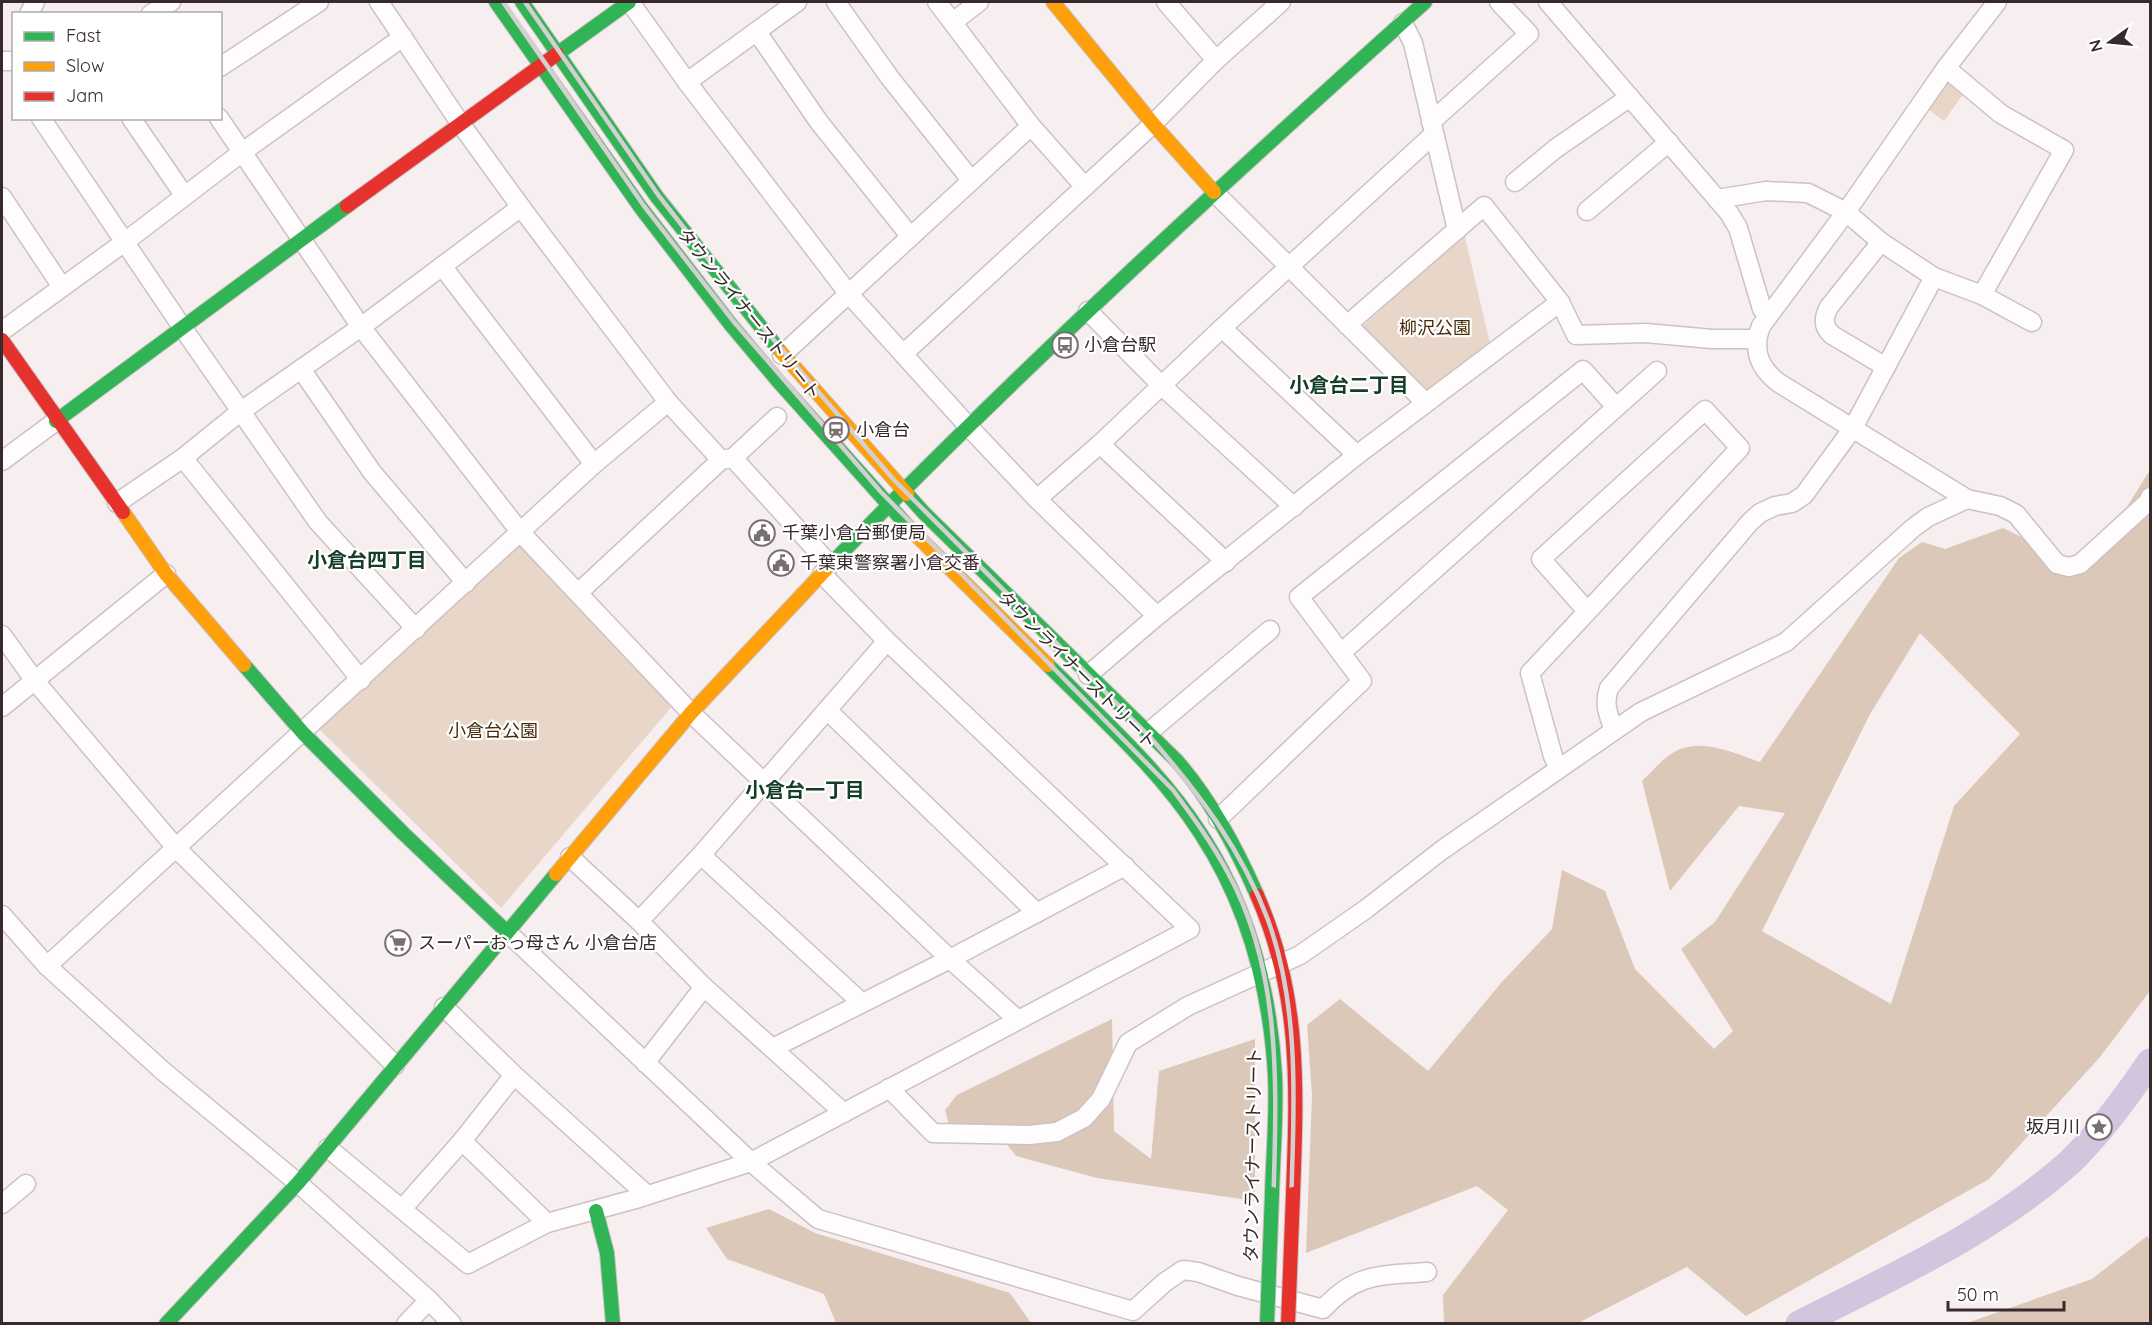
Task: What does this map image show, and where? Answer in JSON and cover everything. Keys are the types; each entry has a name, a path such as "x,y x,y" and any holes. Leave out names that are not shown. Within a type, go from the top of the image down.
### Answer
{"street":[{"path":"153,12 171,2"},
{"path":"222,66 319,2"},
{"path":"328,1148 468,1264 547,1223 596,1211 751,1162 1190,929 887,641 727,459 668,402 460,123 379,2"},
{"name":"タウンライナーストリート","path":"496,2 641,208 730,325 908,527 1131,748 1170,792 1201,833 1226,876 1248,926 1266,995 1275,1076 1268,1323"},
{"name":"タウンライナーストリート","path":"522,2 657,197 782,355 932,521 1178,762 1218,819 1246,867 1269,920 1282,964 1294,1033 1296,1079 1288,1323"},
{"path":"2,461 460,123 630,2 687,82 848,293 1037,499 1157,616"},
{"path":"687,82 797,2"},
{"path":"836,2 890,78 971,180"},
{"path":"937,2 1031,126 1085,187"},
{"path":"953,22 979,2"},
{"path":"1053,2 1153,124 1214,192 1425,402"},
{"path":"1166,2 1216,60"},
{"path":"903,354 1153,124 1216,60 1281,2"},
{"path":"166,1323 298,1183 691,713 826,569 888,504 1088,311 1214,192 1425,2"},
{"path":"1037,499 1100,444 1288,267 1529,34 1499,2"},
{"path":"1548,2 1729,213 1738,228 1762,309 1768,316"},
{"path":"1997,2 1946,68 1846,212 1768,316 1756,339 1760,364 1767,374 1967,499 2000,506 2016,514 2057,564 2069,567 2080,564 2151,497"},
{"path":"1403,23 1413,43 1457,230"},
{"path":"757,32 819,122 910,236"},
{"path":"2,331 126,241 241,153 404,37"},
{"path":"1946,68 2001,114 2064,150 1982,295"},
{"path":"1515,182 1555,149 1630,97"},
{"path":"42,120 318,522 416,629"},
{"path":"132,120 184,195"},
{"path":"220,120 361,327 521,533 691,713 950,959 1018,1020"},
{"path":"782,355 1031,126"},
{"path":"1587,211 1669,142"},
{"path":"1717,199 1766,191 1808,193 1846,212 1881,242 1934,277 1982,295 2032,322"},
{"path":"2,197 62,287"},
{"path":"1347,326 1484,206 1560,302 1576,335 1646,333 1712,339 1756,339"},
{"path":"117,503 183,458 241,411 361,327 521,207"},
{"path":"1881,242 1829,308 1824,321 1827,330 1832,335 1886,367"},
{"path":"442,266 594,464"},
{"path":"1614,731 1607,712 1606,699 1609,688 1750,522 1760,513 1775,506 1792,503 1804,495 1853,428 1934,277"},
{"path":"1088,675 1157,616 1357,455 1560,302"},
{"path":"1088,311 1161,385 1294,507"},
{"path":"1222,328 1357,455"},
{"path":"2,340 56,421 166,574 303,733 404,834 645,1063 751,1162 818,1219 1133,1311 1165,1282 1183,1270 1198,1272 1238,1286 1323,1309 1353,1283 1375,1276 1427,1272"},
{"path":"302,369 372,472 466,583"},
{"path":"1218,819 1362,681 1299,597 1583,370 1616,407"},
{"path":"1341,653 1657,371"},
{"path":"47,966 594,464 668,402"},
{"path":"1559,769 1553,756 1530,673 1740,448 1705,410 1541,559 1587,611"},
{"path":"578,593 777,417"},
{"path":"1100,444 1226,562"},
{"path":"183,458 361,680"},
{"path":"889,1088 933,1133 1029,1135 1057,1132 1084,1119 1101,1099 1128,1043 1188,1006 1300,955 1366,909 1442,850 1641,712 1786,642 1913,528 1929,517 1967,499"},
{"path":"2,708 166,574"},
{"path":"1149,732 1270,630"},
{"path":"2,634 35,681 177,849 395,1065"},
{"path":"639,921 701,855 887,641"},
{"path":"827,710 1037,913"},
{"path":"701,855 862,1003"},
{"path":"570,857 639,921 704,987 844,1113"},
{"path":"772,1048 950,959 1125,866"},
{"path":"2,918 47,966 163,1071 298,1183 452,1323"},
{"path":"645,1063 704,987"},
{"path":"444,1007 514,1075 647,1195"},
{"path":"402,1209 462,1141 514,1075"},
{"path":"462,1141 547,1223"},
{"path":"2,1204 26,1184"},
{"path":"596,1211 607,1253 613,1323"},
{"path":"406,1323 429,1300"}],"green space":[{"path":"1952,79 1966,90 1944,121 1926,108 1945,81"},
{"name":"柳沢公園","path":"1464,233 1491,348 1430,395 1359,330"},
{"name":"小倉台公園","path":"520,545 673,705 501,908 317,727"}],"shaded area":[{"path":"2150,472 2150,991 2100,1057 1989,1179 1746,1316 1687,1267 1578,1323 1444,1323 1443,1295 1508,1210 1477,1186 1306,1253 1312,1096 1307,1025 1340,999 1428,1071 1501,983 1552,929 1562,870 1605,891 1635,969 1714,1049 1733,1031 1681,949 1715,922 1785,813 1739,806 1670,891 1642,781 1674,752 1695,746 1717,748 1760,762 1899,558 1922,542 1945,549 2003,528 2088,570","holes":["1920,633 2020,734 1954,806 1891,1004 1762,931 1870,714"]},
{"path":"1112,1019 1114,1131 1151,1159 1159,1071 1255,1039 1255,1201 1097,1178 1016,1156 992,1126 949,1125 945,1110 957,1095"},
{"path":"769,1209 815,1233 1010,1293 1031,1323 836,1323 824,1294 727,1259 706,1228"},
{"path":"2147,1236 2150,1240 2150,1323 1967,1323 2092,1279"}],"waterway":[{"name":"坂月川","path":"1799,1324 1940,1252 2008,1211 2070,1162 2092,1139 2150,1062"}],"railway":[{"path":"503,2 644,206 734,322 881,492 1173,790 1222,862 1245,909 1257,945 1266,983 1271,1022 1275,1139 1270,1324"},
{"path":"525,2 659,196 748,310 894,480 1150,737 1202,801 1232,846 1268,920 1277,950 1289,1013 1294,1109 1288,1324"}],"traffic: fast":[{"path":"496,2 641,208 731,325 913,532"},
{"path":"522,2 657,197 781,352"},
{"path":"557,54 629,2"},
{"path":"831,564 1049,348 1273,139 1425,2"},
{"path":"56,421 347,206"},
{"path":"907,494 1177,761 1201,792 1222,825 1257,895"},
{"path":"244,665 303,733 507,932"},
{"path":"1048,665 1129,745 1167,788 1201,834 1232,890 1254,950 1268,1012 1276,1105 1272,1194"},
{"path":"166,1324 298,1183 556,874"},
{"path":"1267,1324 1272,1194"},
{"path":"596,1211 607,1253 613,1324"}],"traffic: slow":[{"path":"1053,2 1153,124 1214,192"},
{"path":"781,352 907,494"},
{"path":"123,512 166,574 244,665"},
{"path":"913,532 1048,665"},
{"path":"556,874 691,713 831,564"}],"traffic: jam":[{"path":"347,206 557,54"},
{"path":"2,340 123,512"},
{"path":"1257,895 1282,969 1289,1005 1295,1079 1293,1194"},
{"path":"1288,1324 1293,1194"}],"place":[{"name":"小倉台駅","path":"1065,345"},
{"name":"小倉台","path":"836,430"},
{"name":"千葉小倉台郵便局","path":"762,533"},
{"name":"千葉東警察署小倉交番","path":"781,563"},
{"name":"スーパーおっ母さん 小倉台店","path":"398,943"},
{"name":"坂月川","path":"2099,1127"}],"district":[{"name":"小倉台二丁目","path":"1349,385"},
{"name":"小倉台四丁目","path":"367,560"},
{"name":"小倉台一丁目","path":"805,790"}]}
